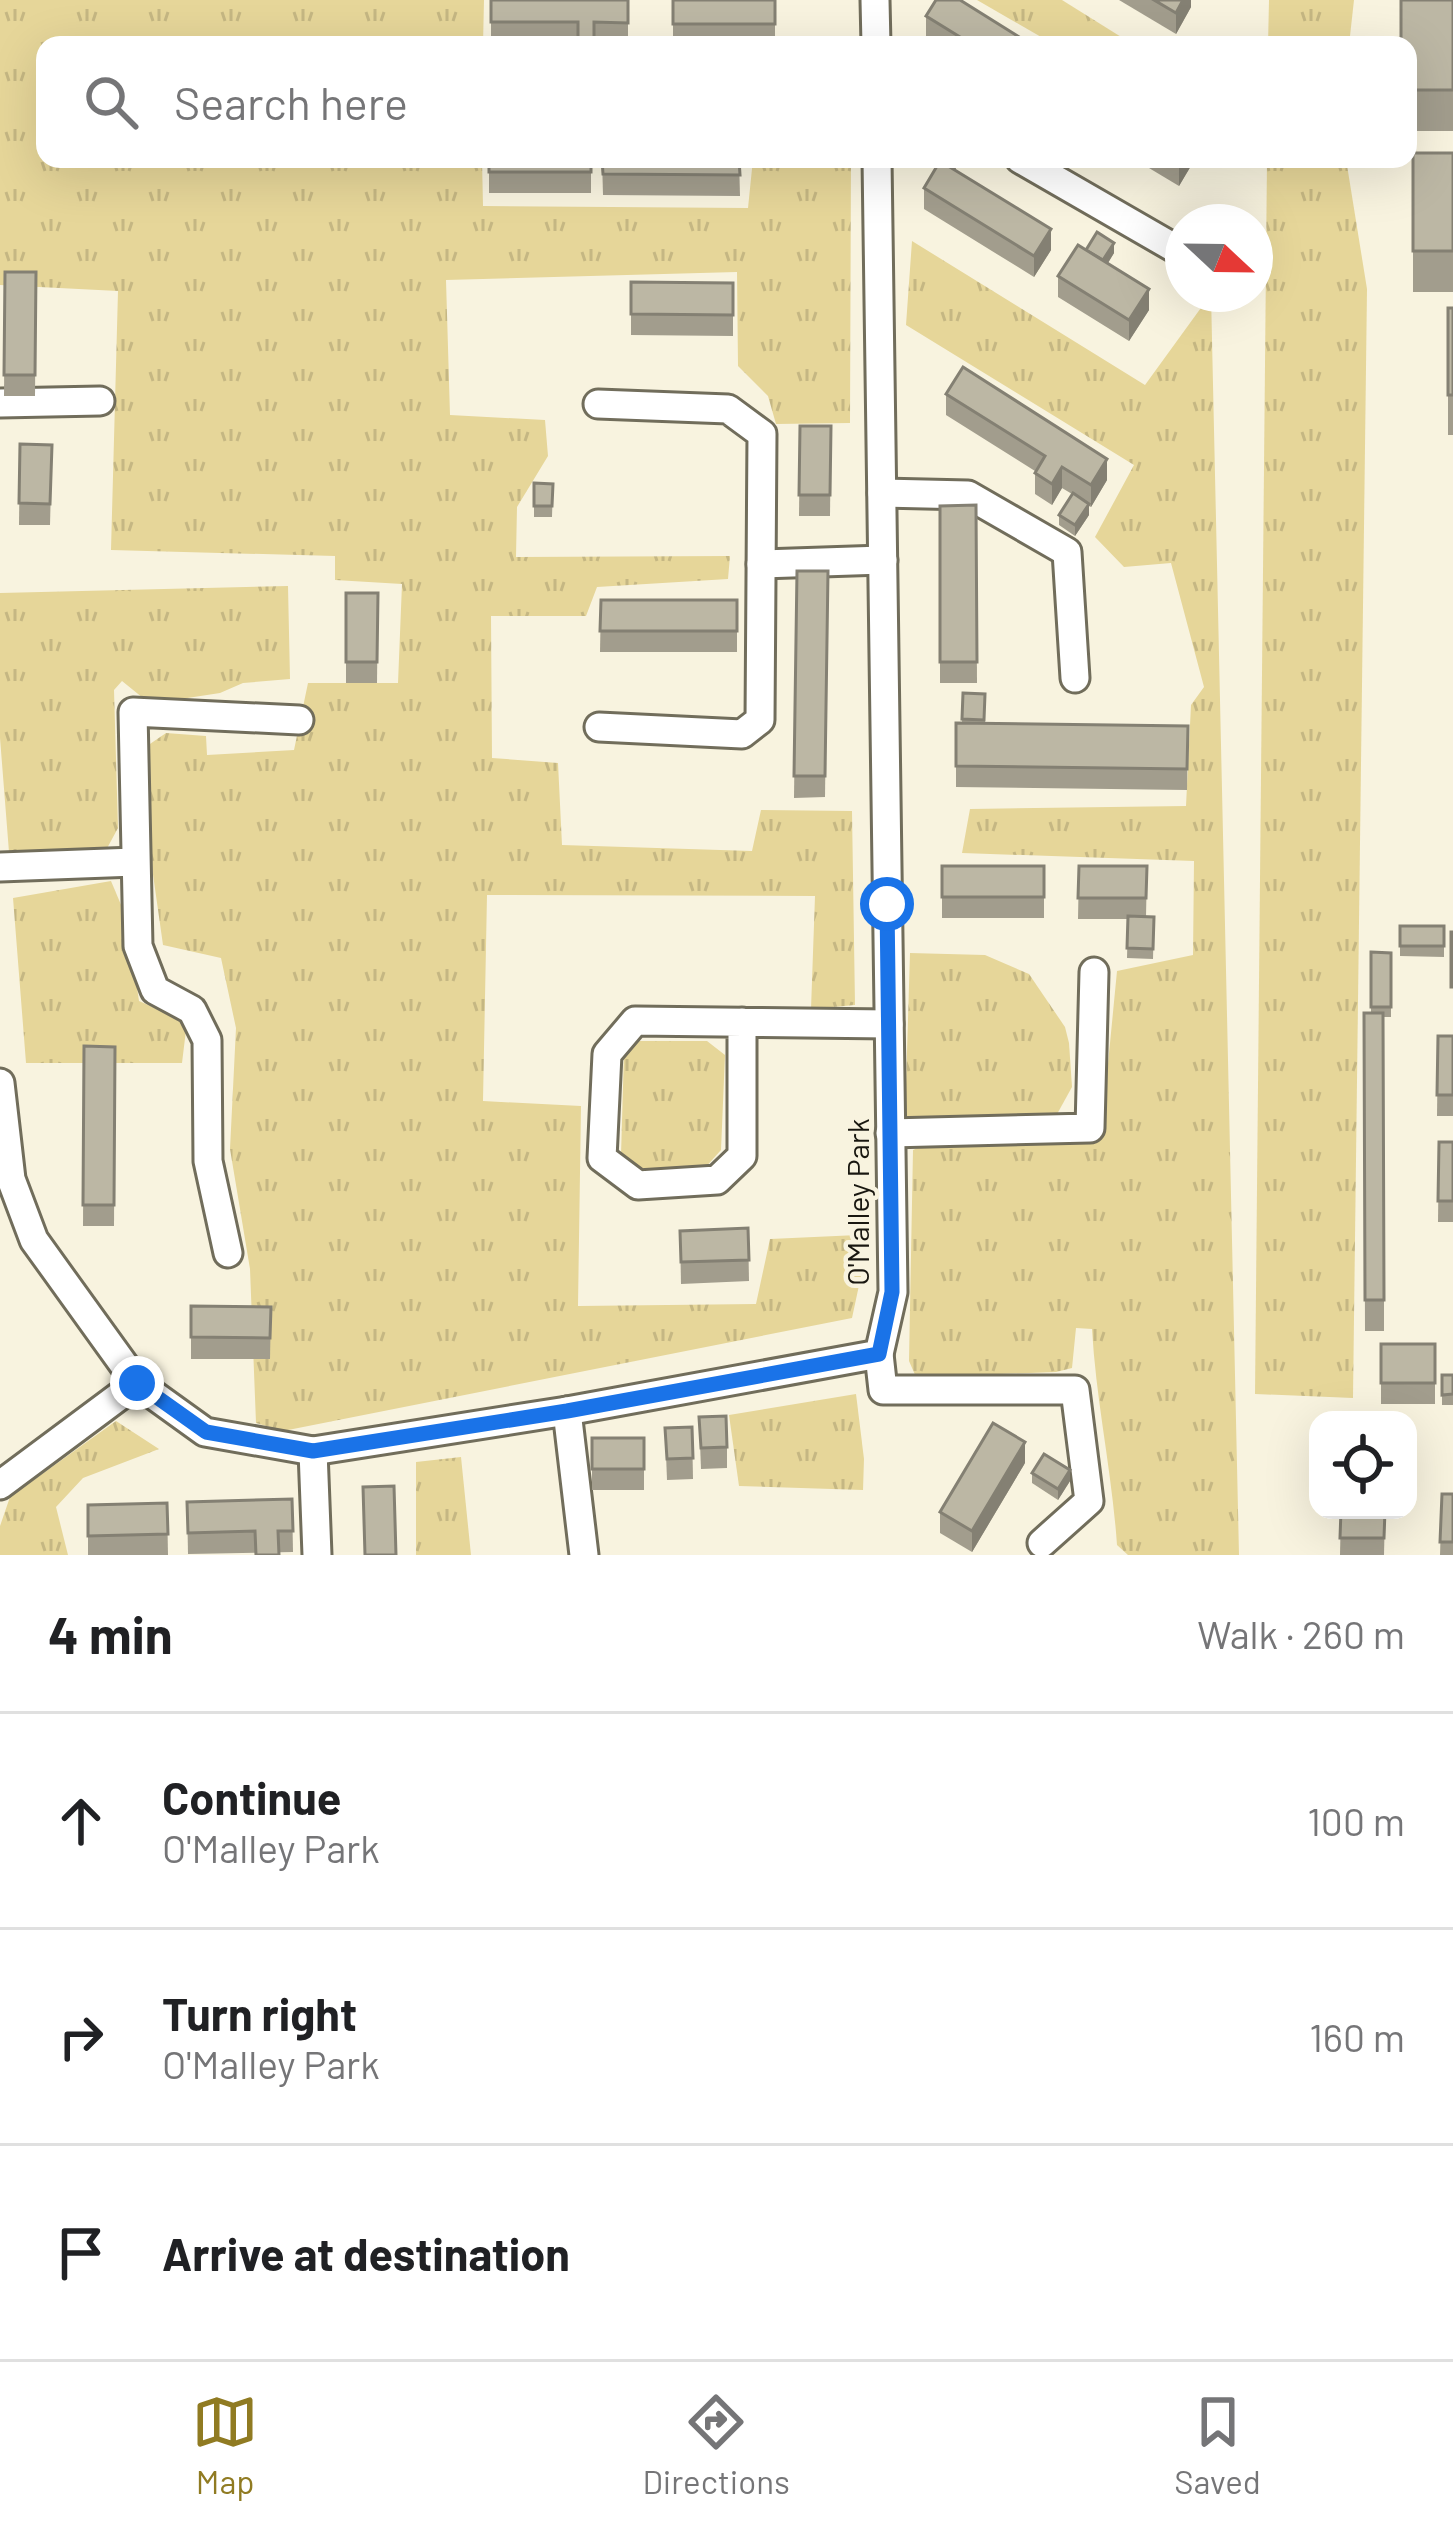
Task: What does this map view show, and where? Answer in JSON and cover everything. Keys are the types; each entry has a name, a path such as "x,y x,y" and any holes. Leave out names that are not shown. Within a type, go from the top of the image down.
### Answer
{"street":[{"path":"875,0 876,36"},
{"name":"O'Malley Park","path":"877,168 892,1292 879,1354"},
{"path":"1036,168 1165,243"},
{"path":"0,403 100,401"},
{"path":"598,404 728,410 762,434 760,720 742,734 598,727"},
{"path":"882,493 968,495 1067,552 1075,678"},
{"path":"761,564 883,560"},
{"path":"228,1252 208,1161 207,1040 192,1010 155,990 138,946 133,712 299,721"},
{"path":"0,868 135,862"},
{"path":"890,1133 1090,1128 1094,972"},
{"path":"742,1022 742,1156 730,1168 717,1180 638,1185 602,1158 607,1054 634,1022 742,1022 889,1024"},
{"path":"0,1083 11,1179 34,1240 137,1383 206,1432 313,1451 879,1354 883,1390 1075,1390 1089,1501 1042,1543"},
{"path":"0,1485 137,1383"},
{"path":"567,1411 584,1555"},
{"path":"313,1451 316,1555"}],"green space":[{"path":"0,0 484,0 483,36 36,36 36,168 482,168 483,206 748,208 752,168 851,168 850,423 776,424 768,396 738,366 737,272 446,280 450,415 545,420 548,456 517,507 516,557 730,556 728,579 597,587 586,616 491,616 492,758 558,763 562,845 752,851 761,810 852,811 855,1005 811,1009 815,896 487,895 483,1101 581,1106 578,1306 756,1304 770,1239 858,1235 861,1276 852,1318 283,1431 256,1423 250,1269 230,1149 236,1028 221,958 163,945 142,797 147,746 166,733 206,736 207,755 294,750 308,683 398,683 402,584 335,580 335,556 111,550 118,291 0,285"},
{"path":"977,0 1062,0 1120,36 1039,36"},
{"path":"1269,0 1354,0 1350,36 1268,36"},
{"path":"1267,168 1347,168 1367,289 1353,1398 1255,1394 1266,312 1273,312 1273,204 1267,204"},
{"path":"912,241 1145,385 1198,312 1211,312 1239,1555 1128,1555 1117,1545 1092,1329 1076,1328 1072,1368 1056,1372 916,1377 909,1361 913,1150 935,1140 1101,1136 1117,971 1193,955 1194,861 962,853 970,809 1186,806 1191,705 1204,687 1171,563 1124,567 1095,537 1134,465 906,325"},
{"path":"288,586 290,679 243,683 220,693 181,699 143,698 122,681 114,690 118,828 105,852 9,852 0,738 0,593"},
{"path":"111,881 127,919 139,1001 187,1022 182,1063 26,1063 13,898"},
{"path":"910,953 985,955 1029,974 1065,1027 1069,1043 1072,1087 1056,1116 1025,1122 905,1118"},
{"path":"638,1041 707,1041 725,1055 721,1150 704,1169 638,1173 621,1155 624,1053"},
{"path":"856,1394 863,1490 739,1486 729,1415"},
{"path":"116,1421 159,1449 83,1478 56,1507 68,1555 0,1555 0,1526 10,1497"},
{"path":"461,1457 471,1555 416,1555 416,1462"}],"building":[{"path":"491,0 628,0 628,23 594,22 594,36 578,36 578,22 491,22"},
{"path":"673,0 775,0 775,24 673,24"},
{"path":"936,0 960,0 1018,36 958,36 926,16"},
{"path":"1154,0 1183,0 1176,13"},
{"path":"1401,0 1453,0 1453,90 1417,90 1417,36 1401,36"},
{"path":"1417,153 1453,153 1453,251 1413,251"},
{"path":"489,168 591,168 591,172 489,172"},
{"path":"603,168 740,168 740,175 603,174"},
{"path":"936,168 951,168 1051,229 1034,256 924,188"},
{"path":"1097,232 1114,243 1103,260 1086,250"},
{"path":"1078,245 1149,289 1129,320 1058,276"},
{"path":"5,272 36,272 35,375 4,375"},
{"path":"631,282 733,283 733,315 631,314"},
{"path":"1448,308 1453,308 1453,395 1448,395"},
{"path":"963,367 1107,459 1091,485 1062,467 1052,484 1035,473 1045,456 946,394"},
{"path":"800,426 831,426 830,495 799,495"},
{"path":"20,444 52,445 50,504 19,503"},
{"path":"534,483 553,484 552,506 534,506"},
{"path":"1073,493 1089,504 1075,525 1059,515"},
{"path":"976,505 977,662 940,662 940,506"},
{"path":"797,571 828,571 825,776 794,776"},
{"path":"346,593 378,593 377,662 346,662"},
{"path":"601,600 737,600 737,631 600,631"},
{"path":"963,693 985,694 984,720 962,719"},
{"path":"956,723 1188,726 1187,769 956,766"},
{"path":"942,866 1044,866 1044,897 942,897"},
{"path":"1079,866 1147,866 1146,898 1078,898"},
{"path":"1128,916 1154,917 1153,949 1127,948"},
{"path":"1400,926 1444,926 1444,946 1400,946"},
{"path":"1453,932 1453,987 1451,987"},
{"path":"1371,952 1391,953 1391,1007 1371,1007"},
{"path":"1364,1013 1383,1013 1384,1300 1365,1300"},
{"path":"1438,1036 1453,1036 1453,1095 1437,1095"},
{"path":"84,1046 115,1047 114,1205 83,1205"},
{"path":"1439,1142 1453,1142 1453,1201 1438,1201"},
{"path":"748,1228 749,1260 681,1262 680,1231"},
{"path":"191,1306 271,1307 270,1338 191,1337"},
{"path":"1381,1344 1435,1344 1435,1383 1381,1383"},
{"path":"1442,1375 1453,1375 1453,1394 1442,1395"},
{"path":"726,1416 727,1447 701,1448 699,1417"},
{"path":"993,1423 1025,1442 972,1531 940,1512"},
{"path":"692,1427 693,1458 667,1459 665,1428"},
{"path":"592,1438 644,1438 644,1469 592,1469"},
{"path":"1044,1454 1070,1470 1058,1489 1032,1473"},
{"path":"394,1486 396,1555 365,1555 363,1487"},
{"path":"1442,1494 1453,1494 1453,1542 1440,1542"},
{"path":"292,1499 293,1531 278,1531 279,1555 256,1555 255,1531 188,1533 187,1502"},
{"path":"167,1503 168,1534 88,1536 88,1505"},
{"path":"1341,1519 1385,1519 1384,1538 1340,1538"}],"route":[{"path":"137,1383 206,1432 313,1451 879,1354 892,1292 887,904"}]}
